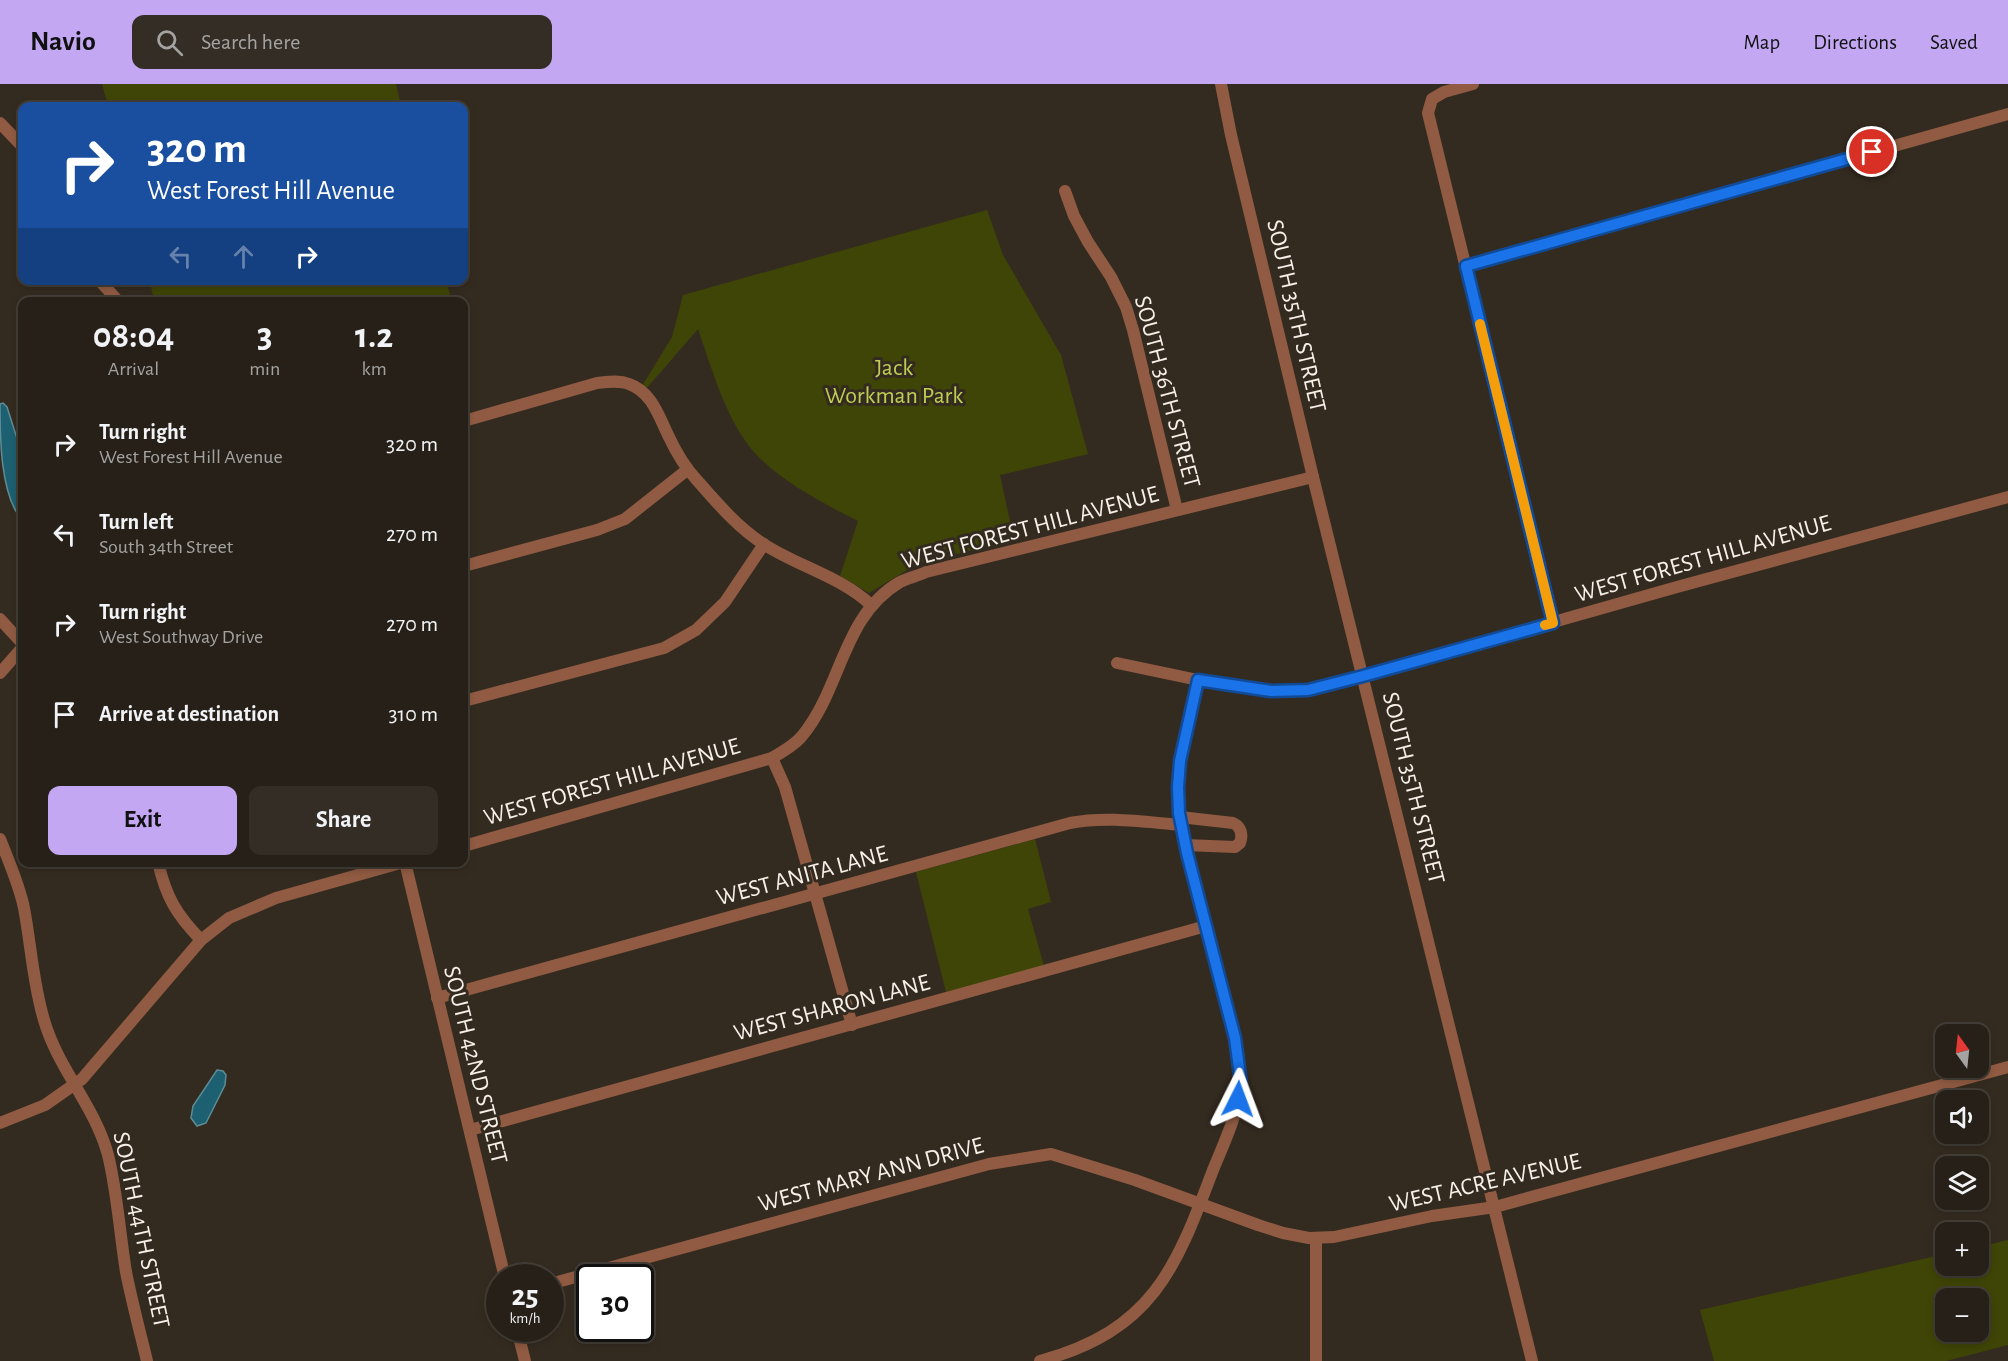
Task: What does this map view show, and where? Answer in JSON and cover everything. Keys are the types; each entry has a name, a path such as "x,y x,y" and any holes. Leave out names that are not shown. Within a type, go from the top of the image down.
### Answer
{"street":[{"name":"SOUTH 35TH STREET","path":"1221,84 1312,477 1532,1361"},
{"path":"1473,84 1444,92 1432,99 1428,113 1553,623"},
{"path":"1466,266 2008,114"},
{"path":"0,123 18,142"},
{"name":"SOUTH 36TH STREET","path":"1065,191 1074,216 1088,242 1112,277 1126,307 1177,510"},
{"path":"104,285 114,297"},
{"path":"468,420 597,383 630,384 654,406 687,470 727,514 764,544 802,565 841,582 872,605"},
{"path":"468,565 597,530 625,519 687,470"},
{"name":"WEST FOREST HILL AVENUE","path":"468,845 772,758 801,737 826,698 850,639 872,605 900,582 926,573 1312,477"},
{"name":"WEST FOREST HILL AVENUE","path":"1117,663 1198,680 1271,691 1308,690 2008,497"},
{"path":"468,699 663,648 696,630 725,602 764,544"},
{"path":"0,619 18,639"},
{"path":"0,673 18,653"},
{"path":"1040,1361 1098,1339 1118,1327 1145,1304 1173,1266 1200,1204 1234,1115 1241,1083 1235,1038 1180,821 1178,787 1180,761 1198,680"},
{"path":"772,758 785,787 852,1025"},
{"name":"WEST ANITA LANE","path":"437,998 1077,822 1180,821 1233,823 1239,826 1240,843 1235,847 1185,844"},
{"name":"SOUTH 44TH STREET","path":"0,839 23,907 42,1014 50,1042 97,1124 108,1156 127,1274 147,1361"},
{"path":"160,867 177,914 201,940"},
{"path":"0,1123 45,1105 82,1079 201,940 230,918 261,903 387,867"},
{"name":"SOUTH 42ND STREET","path":"405,867 502,1264"},
{"name":"WEST SHARON LANE","path":"470,1130 1206,926"},
{"name":"WEST ACRE AVENUE","path":"1200,1204 1283,1233 1316,1238 1351,1234 1432,1216 1495,1207 2008,1067"},
{"name":"WEST MARY ANN DRIVE","path":"564,1280 989,1164 1050,1154 1103,1169 1200,1204"},
{"path":"1316,1238 1316,1361"},
{"path":"520,1342 525,1361"}],"green space":[{"path":"102,84 396,84 400,102 107,102"},
{"name":"Jack Workman Park","path":"987,210 1003,255 1061,355 1088,454 1000,475 1014,540 919,563 869,593 840,576 858,521 828,506 780,476 754,452 729,413 698,329 646,389 642,386 672,337 683,295"},
{"path":"151,285 447,285 451,297 153,297"},
{"path":"1035,839 1051,902 1028,909 1044,966 946,992 916,872"},
{"path":"2008,1240 2008,1345 1946,1361 1714,1361 1700,1310 1935,1256 1935,1276 1989,1276 1989,1245"}],"water":[{"path":"3,403 7,407 18,441 18,514 9,496 5,481 0,432 0,404"},
{"path":"217,1070 223,1071 226,1075 225,1085 206,1123 197,1126 191,1118 193,1106"}],"slow traffic":[{"path":"1480,324 1553,623 1545,625"}],"route":[{"path":"1238,1099 1241,1083 1235,1038 1187,853 1179,813 1180,761 1198,680 1271,691 1297,692 1553,623 1466,266 1872,152"}]}
